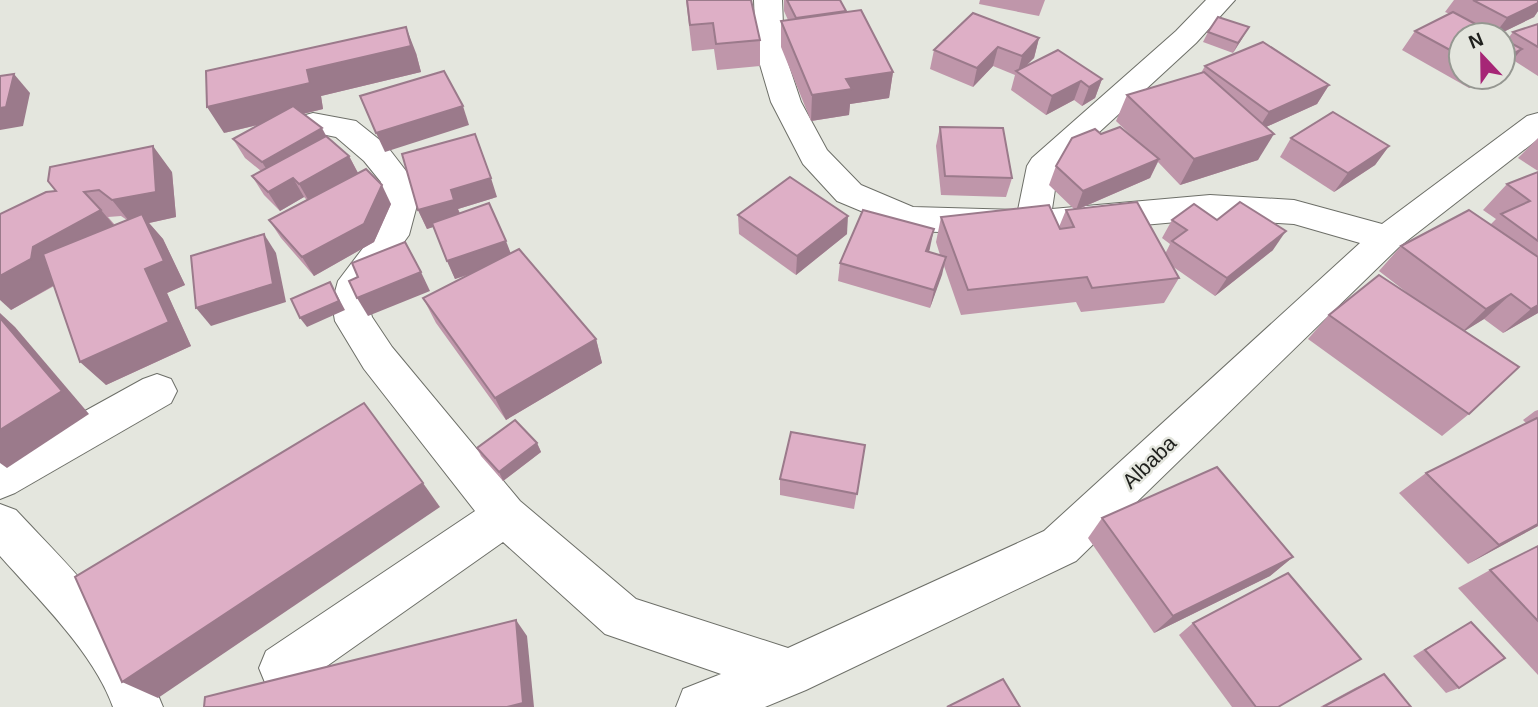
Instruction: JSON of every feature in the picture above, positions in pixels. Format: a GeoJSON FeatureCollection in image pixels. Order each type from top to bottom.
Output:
{"type":"FeatureCollection","features":[{"type":"Feature","properties":{"kind":"street"},"geometry":{"type":"LineString","coordinates":[[768,0],[769,51],[786,102],[814,156],[849,193],[909,219],[1032,223],[1210,207],[1294,212],[1387,238]]}},
{"type":"Feature","properties":{"kind":"street"},"geometry":{"type":"LineString","coordinates":[[1032,223],[1043,166],[1186,37],[1221,0]]}},
{"type":"Feature","properties":{"kind":"street"},"geometry":{"type":"LineString","coordinates":[[313,123],[345,128],[376,153],[397,180],[400,205],[393,235],[356,281],[350,303],[354,321],[378,358],[505,515],[622,618],[789,673]]}},
{"type":"Feature","properties":{"kind":"street","name":"Albaba"},"geometry":{"type":"LineString","coordinates":[[701,707],[789,673],[1060,547],[1387,238],[1538,124]]}},
{"type":"Feature","properties":{"kind":"street"},"geometry":{"type":"LineString","coordinates":[[0,480],[157,391]]}},
{"type":"Feature","properties":{"kind":"street"},"geometry":{"type":"LineString","coordinates":[[283,667],[505,515]]}},
{"type":"Feature","properties":{"kind":"street"},"geometry":{"type":"LineString","coordinates":[[0,524],[101,640],[136,696],[138,707]]}},
{"type":"Feature","properties":{"kind":"building"},"geometry":{"type":"Polygon","coordinates":[[[687,0],[751,0],[760,40],[716,44],[713,23],[690,25],[687,0]]]}},
{"type":"Feature","properties":{"kind":"building"},"geometry":{"type":"Polygon","coordinates":[[[787,0],[840,0],[846,11],[796,18],[787,0]]]}},
{"type":"Feature","properties":{"kind":"building"},"geometry":{"type":"Polygon","coordinates":[[[1473,0],[1538,0],[1538,3],[1507,18],[1473,0]]]}},
{"type":"Feature","properties":{"kind":"building"},"geometry":{"type":"Polygon","coordinates":[[[861,10],[893,72],[846,79],[852,89],[812,95],[781,21],[861,10]]]}},
{"type":"Feature","properties":{"kind":"building"},"geometry":{"type":"Polygon","coordinates":[[[1453,12],[1470,21],[1447,21],[1447,48],[1415,31],[1453,12]]]}},
{"type":"Feature","properties":{"kind":"building"},"geometry":{"type":"Polygon","coordinates":[[[973,13],[1039,38],[1022,56],[998,47],[977,68],[934,50],[973,13]]]}},
{"type":"Feature","properties":{"kind":"building"},"geometry":{"type":"Polygon","coordinates":[[[1218,17],[1249,27],[1238,43],[1208,32],[1218,17]]]}},
{"type":"Feature","properties":{"kind":"building"},"geometry":{"type":"Polygon","coordinates":[[[1538,24],[1538,47],[1517,34],[1517,31],[1538,24]]]}},
{"type":"Feature","properties":{"kind":"building"},"geometry":{"type":"Polygon","coordinates":[[[406,27],[411,46],[307,70],[310,83],[207,107],[206,71],[406,27]]]}},
{"type":"Feature","properties":{"kind":"building"},"geometry":{"type":"Polygon","coordinates":[[[1263,42],[1329,85],[1269,112],[1205,66],[1263,42]]]}},
{"type":"Feature","properties":{"kind":"building"},"geometry":{"type":"Polygon","coordinates":[[[1058,50],[1102,79],[1089,87],[1081,81],[1052,96],[1016,71],[1058,50]]]}},
{"type":"Feature","properties":{"kind":"building"},"geometry":{"type":"Polygon","coordinates":[[[444,71],[463,106],[376,133],[360,96],[444,71]]]}},
{"type":"Feature","properties":{"kind":"building"},"geometry":{"type":"Polygon","coordinates":[[[1204,72],[1274,134],[1194,159],[1127,95],[1204,72]]]}},
{"type":"Feature","properties":{"kind":"building"},"geometry":{"type":"Polygon","coordinates":[[[14,74],[6,107],[0,108],[0,76],[14,74]]]}},
{"type":"Feature","properties":{"kind":"building"},"geometry":{"type":"Polygon","coordinates":[[[293,106],[322,128],[262,162],[233,139],[293,106]]]}},
{"type":"Feature","properties":{"kind":"building"},"geometry":{"type":"Polygon","coordinates":[[[1333,112],[1389,146],[1348,173],[1291,138],[1333,112]]]}},
{"type":"Feature","properties":{"kind":"building"},"geometry":{"type":"Polygon","coordinates":[[[940,127],[1003,128],[1012,178],[945,176],[940,127]]]}},
{"type":"Feature","properties":{"kind":"building"},"geometry":{"type":"Polygon","coordinates":[[[1120,127],[1159,159],[1083,191],[1056,166],[1072,138],[1095,129],[1101,134],[1120,127]]]}},
{"type":"Feature","properties":{"kind":"building"},"geometry":{"type":"Polygon","coordinates":[[[475,134],[491,178],[451,190],[454,200],[418,210],[402,154],[475,134]]]}},
{"type":"Feature","properties":{"kind":"building"},"geometry":{"type":"Polygon","coordinates":[[[326,136],[349,156],[299,184],[293,178],[268,192],[252,176],[326,136]]]}},
{"type":"Feature","properties":{"kind":"building"},"geometry":{"type":"Polygon","coordinates":[[[153,146],[156,192],[112,200],[99,190],[84,192],[101,210],[33,247],[31,259],[0,276],[0,214],[46,192],[56,191],[48,181],[50,167],[153,146]]]}},
{"type":"Feature","properties":{"kind":"building"},"geometry":{"type":"Polygon","coordinates":[[[366,169],[382,185],[364,224],[302,257],[269,220],[366,169]]]}},
{"type":"Feature","properties":{"kind":"building"},"geometry":{"type":"Polygon","coordinates":[[[1538,172],[1538,241],[1501,214],[1530,201],[1507,184],[1538,172]]]}},
{"type":"Feature","properties":{"kind":"building"},"geometry":{"type":"Polygon","coordinates":[[[790,177],[848,216],[797,256],[738,215],[790,177]]]}},
{"type":"Feature","properties":{"kind":"building"},"geometry":{"type":"Polygon","coordinates":[[[1137,202],[1179,278],[1092,288],[1087,277],[968,290],[941,217],[1049,205],[1060,229],[1074,227],[1066,210],[1137,202]]]}},
{"type":"Feature","properties":{"kind":"building"},"geometry":{"type":"Polygon","coordinates":[[[1240,202],[1286,231],[1227,278],[1172,241],[1187,230],[1172,220],[1194,204],[1217,220],[1240,202]]]}},
{"type":"Feature","properties":{"kind":"building"},"geometry":{"type":"Polygon","coordinates":[[[489,203],[506,241],[447,261],[432,223],[489,203]]]}},
{"type":"Feature","properties":{"kind":"building"},"geometry":{"type":"Polygon","coordinates":[[[863,210],[934,229],[926,251],[946,257],[934,290],[840,263],[863,210]]]}},
{"type":"Feature","properties":{"kind":"building"},"geometry":{"type":"Polygon","coordinates":[[[1469,210],[1538,257],[1538,305],[1531,309],[1511,294],[1486,309],[1401,246],[1469,210]]]}},
{"type":"Feature","properties":{"kind":"building"},"geometry":{"type":"Polygon","coordinates":[[[142,214],[164,261],[145,269],[169,322],[80,362],[43,254],[142,214]]]}},
{"type":"Feature","properties":{"kind":"building"},"geometry":{"type":"Polygon","coordinates":[[[264,234],[273,284],[196,308],[191,256],[264,234]]]}},
{"type":"Feature","properties":{"kind":"building"},"geometry":{"type":"Polygon","coordinates":[[[405,242],[421,272],[357,298],[349,281],[358,277],[352,263],[405,242]]]}},
{"type":"Feature","properties":{"kind":"building"},"geometry":{"type":"Polygon","coordinates":[[[519,249],[596,339],[495,398],[423,298],[519,249]]]}},
{"type":"Feature","properties":{"kind":"building"},"geometry":{"type":"Polygon","coordinates":[[[1379,275],[1519,367],[1469,414],[1329,315],[1379,275]]]}},
{"type":"Feature","properties":{"kind":"building"},"geometry":{"type":"Polygon","coordinates":[[[330,282],[339,301],[300,318],[291,299],[330,282]]]}},
{"type":"Feature","properties":{"kind":"building"},"geometry":{"type":"Polygon","coordinates":[[[0,318],[62,391],[0,430],[0,318]]]}},
{"type":"Feature","properties":{"kind":"building"},"geometry":{"type":"Polygon","coordinates":[[[364,403],[423,483],[122,682],[75,577],[364,403]]]}},
{"type":"Feature","properties":{"kind":"building"},"geometry":{"type":"Polygon","coordinates":[[[1537,418],[1538,524],[1499,545],[1426,473],[1537,418]]]}},
{"type":"Feature","properties":{"kind":"building"},"geometry":{"type":"Polygon","coordinates":[[[515,420],[537,443],[499,472],[477,448],[515,420]]]}},
{"type":"Feature","properties":{"kind":"building"},"geometry":{"type":"Polygon","coordinates":[[[791,432],[865,445],[857,494],[780,479],[791,432]]]}},
{"type":"Feature","properties":{"kind":"building"},"geometry":{"type":"Polygon","coordinates":[[[1217,467],[1293,557],[1173,616],[1102,518],[1217,467]]]}},
{"type":"Feature","properties":{"kind":"building"},"geometry":{"type":"Polygon","coordinates":[[[1538,546],[1538,621],[1490,570],[1538,546]]]}},
{"type":"Feature","properties":{"kind":"building"},"geometry":{"type":"Polygon","coordinates":[[[1288,573],[1361,659],[1278,707],[1256,707],[1193,623],[1288,573]]]}},
{"type":"Feature","properties":{"kind":"building"},"geometry":{"type":"Polygon","coordinates":[[[516,620],[523,703],[507,707],[204,707],[205,697],[516,620]]]}},
{"type":"Feature","properties":{"kind":"building"},"geometry":{"type":"Polygon","coordinates":[[[1471,622],[1505,658],[1459,688],[1425,650],[1471,622]]]}},
{"type":"Feature","properties":{"kind":"building"},"geometry":{"type":"Polygon","coordinates":[[[1384,674],[1411,707],[1323,707],[1384,674]]]}},
{"type":"Feature","properties":{"kind":"building"},"geometry":{"type":"Polygon","coordinates":[[[1003,679],[1020,707],[947,707],[1003,679]]]}}]}
